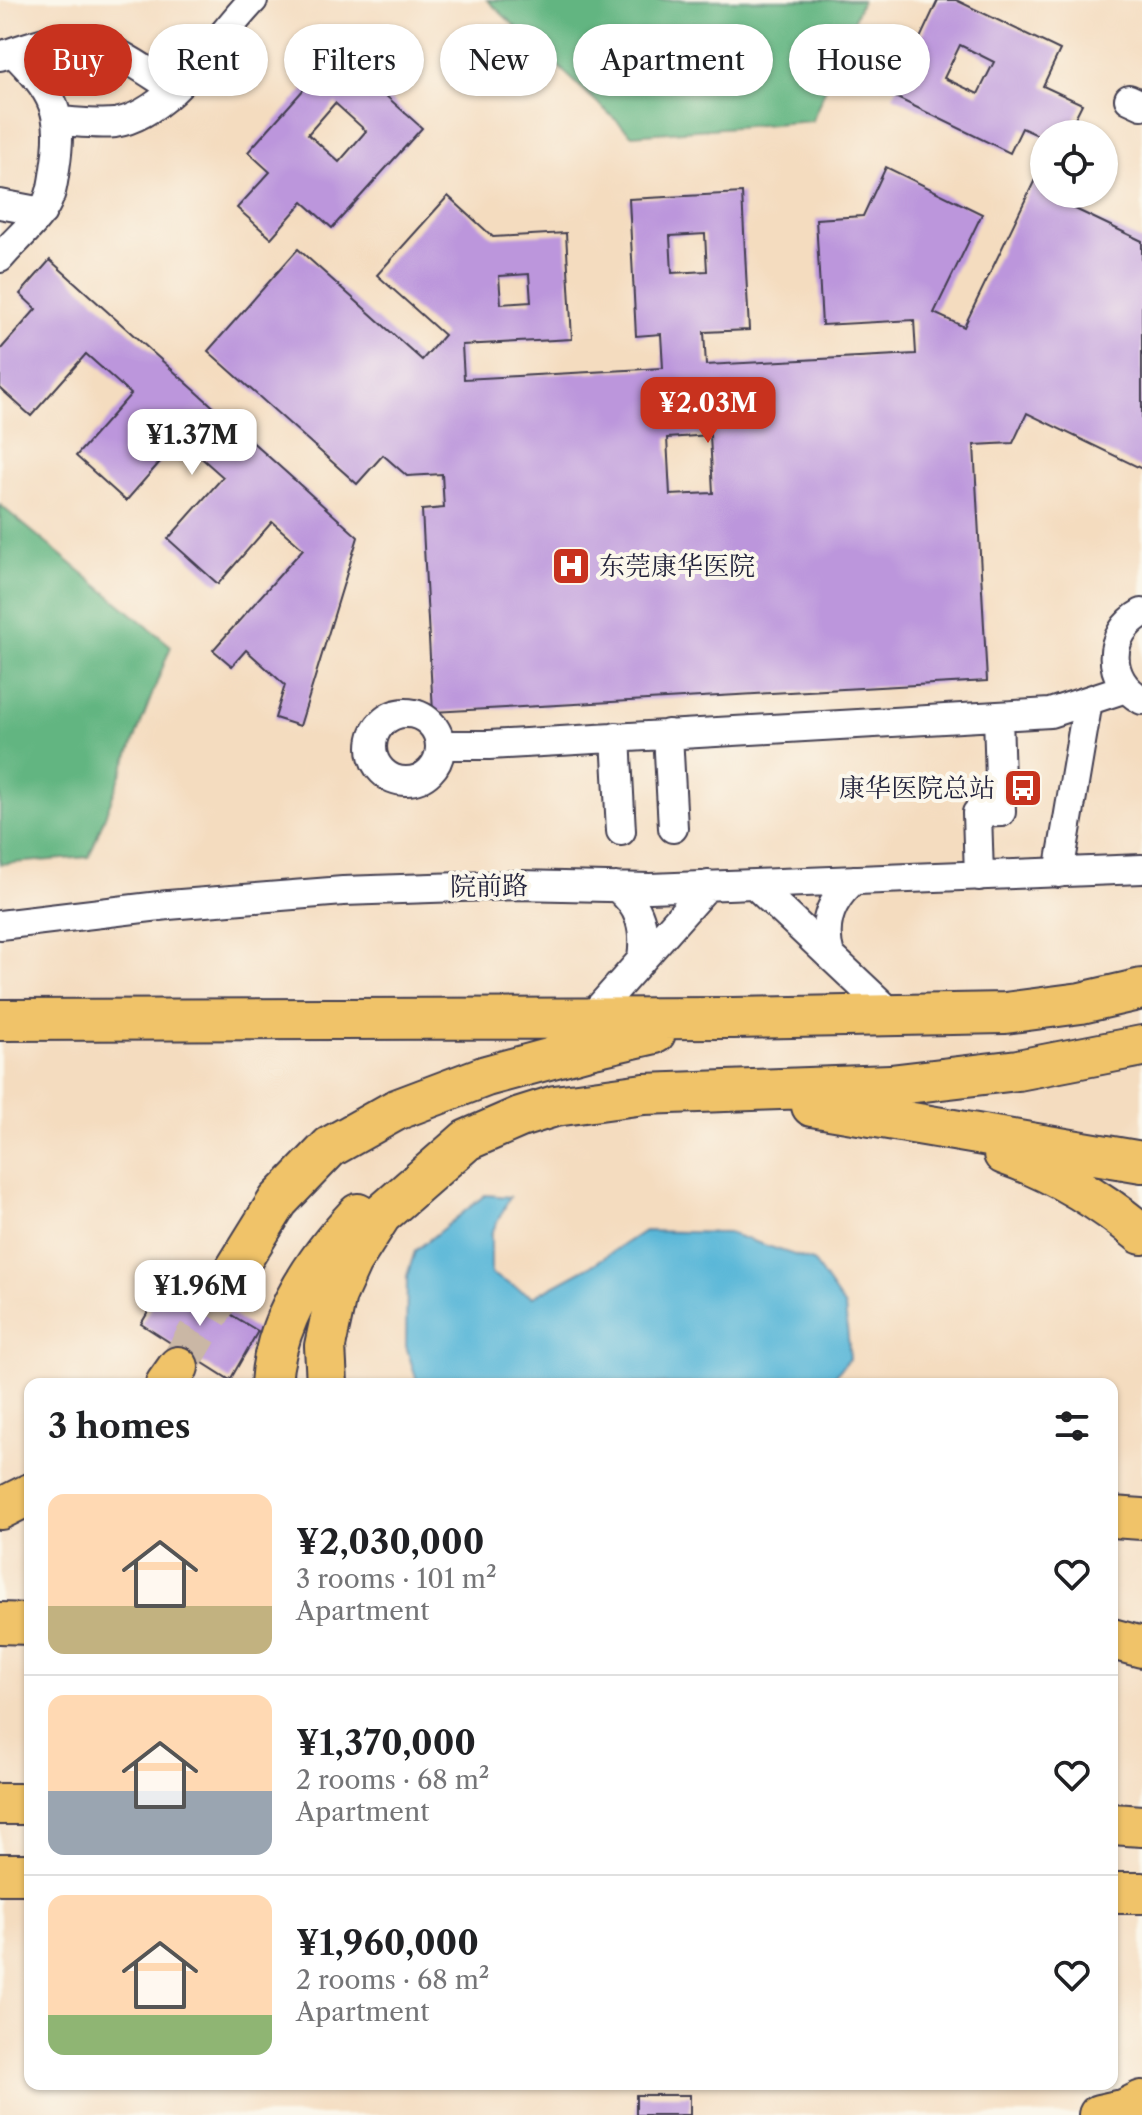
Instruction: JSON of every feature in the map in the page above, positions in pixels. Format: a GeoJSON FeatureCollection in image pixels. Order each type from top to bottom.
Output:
{"type":"FeatureCollection","features":[{"type":"Feature","properties":{"kind":"highway"},"geometry":{"type":"LineString","coordinates":[[0,1020],[733,1018],[1005,1013],[1081,1003],[1142,989]]}},
{"type":"Feature","properties":{"kind":"highway"},"geometry":{"type":"LineString","coordinates":[[229,1280],[278,1201],[330,1147],[396,1110],[486,1076],[589,1048],[733,1018]]}},
{"type":"Feature","properties":{"kind":"highway"},"geometry":{"type":"LineString","coordinates":[[271,1378],[272,1358],[297,1294],[335,1238],[383,1188],[422,1163],[520,1117],[555,1106],[602,1098],[890,1085],[1018,1070],[1142,1046]]}},
{"type":"Feature","properties":{"kind":"highway"},"geometry":{"type":"LineString","coordinates":[[700,1092],[827,1107],[1142,1162]]}},
{"type":"Feature","properties":{"kind":"highway"},"geometry":{"type":"LineString","coordinates":[[921,1124],[1032,1164],[1106,1205],[1142,1234]]}},
{"type":"Feature","properties":{"kind":"highway"},"geometry":{"type":"LineString","coordinates":[[327,1378],[325,1346],[336,1295],[351,1262],[381,1215],[467,1140]]}},
{"type":"Feature","properties":{"kind":"highway"},"geometry":{"type":"LineString","coordinates":[[0,1509],[24,1497]]}},
{"type":"Feature","properties":{"kind":"highway"},"geometry":{"type":"LineString","coordinates":[[1118,1517],[1142,1519]]}},
{"type":"Feature","properties":{"kind":"highway"},"geometry":{"type":"LineString","coordinates":[[0,1623],[24,1624]]}},
{"type":"Feature","properties":{"kind":"highway"},"geometry":{"type":"LineString","coordinates":[[1118,1641],[1142,1647]]}},
{"type":"Feature","properties":{"kind":"highway"},"geometry":{"type":"LineString","coordinates":[[0,1804],[24,1804]]}},
{"type":"Feature","properties":{"kind":"highway"},"geometry":{"type":"LineString","coordinates":[[1118,1824],[1142,1826]]}},
{"type":"Feature","properties":{"kind":"highway"},"geometry":{"type":"LineString","coordinates":[[0,1874],[24,1874]]}},
{"type":"Feature","properties":{"kind":"highway"},"geometry":{"type":"LineString","coordinates":[[1118,1893],[1142,1893]]}},
{"type":"Feature","properties":{"kind":"highway"},"geometry":{"type":"LineString","coordinates":[[1099,2115],[1126,2109],[1142,2101]]}},
{"type":"Feature","properties":{"kind":"lane"},"geometry":{"type":"LineString","coordinates":[[232,24],[253,0]]}},
{"type":"Feature","properties":{"kind":"lane"},"geometry":{"type":"LineString","coordinates":[[7,54],[50,40],[72,39],[91,42],[116,52],[148,72]]}},
{"type":"Feature","properties":{"kind":"lane"},"geometry":{"type":"LineString","coordinates":[[0,258],[42,212],[52,189],[59,121],[55,104],[44,87],[7,54]]}},
{"type":"Feature","properties":{"kind":"lane"},"geometry":{"type":"LineString","coordinates":[[59,121],[115,123],[143,114],[168,96]]}},
{"type":"Feature","properties":{"kind":"lane"},"geometry":{"type":"LineString","coordinates":[[0,204],[42,212]]}},
{"type":"Feature","properties":{"kind":"lane"},"geometry":{"type":"LineString","coordinates":[[440,745],[489,745],[1050,713],[1088,701],[1134,694],[1115,668],[1115,645],[1125,625],[1142,613]]}},
{"type":"Feature","properties":{"kind":"lane"},"geometry":{"type":"LineString","coordinates":[[1059,873],[1088,701]]}},
{"type":"Feature","properties":{"kind":"lane"},"geometry":{"type":"LineString","coordinates":[[979,876],[977,813],[1001,812],[998,716]]}},
{"type":"Feature","properties":{"kind":"lane"},"geometry":{"type":"LineString","coordinates":[[668,734],[673,828]]}},
{"type":"Feature","properties":{"kind":"lane"},"geometry":{"type":"LineString","coordinates":[[616,737],[621,831]]}},
{"type":"Feature","properties":{"kind":"lane","name":"院前路"},"geometry":{"type":"LineString","coordinates":[[0,925],[168,905],[329,892],[519,885],[616,887],[754,884],[1142,869]]}},
{"type":"Feature","properties":{"kind":"lane"},"geometry":{"type":"LineString","coordinates":[[830,955],[826,935],[829,913],[838,895],[854,880]]}},
{"type":"Feature","properties":{"kind":"lane"},"geometry":{"type":"LineString","coordinates":[[754,884],[893,1015]]}},
{"type":"Feature","properties":{"kind":"lane"},"geometry":{"type":"LineString","coordinates":[[591,1017],[708,885]]}},
{"type":"Feature","properties":{"kind":"lane"},"geometry":{"type":"LineString","coordinates":[[616,887],[639,913],[644,936],[642,959]]}},
{"type":"Feature","properties":{"kind":"green space"},"geometry":{"type":"Polygon","coordinates":[[[487,0],[862,0],[852,24],[789,24],[789,96],[822,96],[812,121],[632,135],[590,96],[773,96],[773,24],[573,24],[573,80],[557,65],[557,24],[513,24],[487,0]]]}},
{"type":"Feature","properties":{"kind":"green space"},"geometry":{"type":"Polygon","coordinates":[[[0,505],[171,646],[89,857],[0,864],[0,505]]]}},
{"type":"Feature","properties":{"kind":"water"},"geometry":{"type":"Polygon","coordinates":[[[485,1195],[510,1197],[491,1234],[491,1274],[533,1297],[594,1264],[644,1231],[728,1233],[813,1261],[845,1307],[850,1358],[833,1378],[416,1378],[406,1346],[407,1276],[415,1251],[485,1195]]]}},
{"type":"Feature","properties":{"kind":"building"},"geometry":{"type":"Polygon","coordinates":[[[938,0],[956,0],[1060,50],[1043,86],[1082,104],[1074,120],[1030,120],[1030,132],[1022,128],[1010,153],[893,96],[930,96],[930,24],[927,24],[938,0]],[[960,45],[944,78],[978,94],[994,62],[960,45]]]}},
{"type":"Feature","properties":{"kind":"building"},"geometry":{"type":"Polygon","coordinates":[[[298,96],[386,96],[422,128],[332,228],[303,202],[271,238],[237,208],[270,172],[248,152],[298,96]],[[335,103],[308,134],[339,162],[366,131],[335,103]]]}},
{"type":"Feature","properties":{"kind":"building"},"geometry":{"type":"Polygon","coordinates":[[[886,167],[982,214],[934,313],[964,327],[1030,190],[1030,208],[1073,208],[1142,241],[1142,469],[1027,413],[1013,443],[974,445],[987,681],[433,712],[422,510],[444,508],[442,474],[407,476],[383,455],[357,484],[208,351],[298,249],[422,360],[444,335],[377,275],[448,196],[493,237],[566,233],[572,339],[462,345],[464,379],[663,368],[661,334],[636,336],[629,199],[742,193],[749,330],[704,332],[706,365],[916,354],[914,320],[822,325],[816,219],[863,216],[886,167]],[[705,234],[670,236],[672,273],[707,271],[705,234]],[[529,274],[499,276],[501,304],[531,302],[529,274]],[[710,435],[667,438],[670,495],[713,493],[710,435]]]}},
{"type":"Feature","properties":{"kind":"building"},"geometry":{"type":"Polygon","coordinates":[[[50,260],[358,537],[300,726],[275,718],[285,685],[246,650],[232,666],[213,650],[303,549],[272,522],[218,584],[168,539],[223,477],[180,439],[126,501],[76,456],[131,394],[86,354],[31,416],[0,388],[0,350],[36,309],[20,294],[50,260]]]}},
{"type":"Feature","properties":{"kind":"building"},"geometry":{"type":"Polygon","coordinates":[[[169,1277],[258,1331],[231,1378],[227,1378],[200,1361],[191,1348],[174,1345],[141,1324],[169,1277]]]}},
{"type":"Feature","properties":{"kind":"building"},"geometry":{"type":"Polygon","coordinates":[[[636,2095],[690,2095],[690,2115],[636,2115],[636,2095]]]}},
{"type":"Feature","properties":{"kind":"tunnel"},"geometry":{"type":"LineString","coordinates":[[178,1367],[229,1280]]}},
{"type":"Feature","properties":{"kind":"place","name":"东莞康华医院"},"geometry":{"type":"Point","coordinates":[571,566]}},
{"type":"Feature","properties":{"kind":"place","name":"康华医院总站"},"geometry":{"type":"Point","coordinates":[1023,788]}}]}
